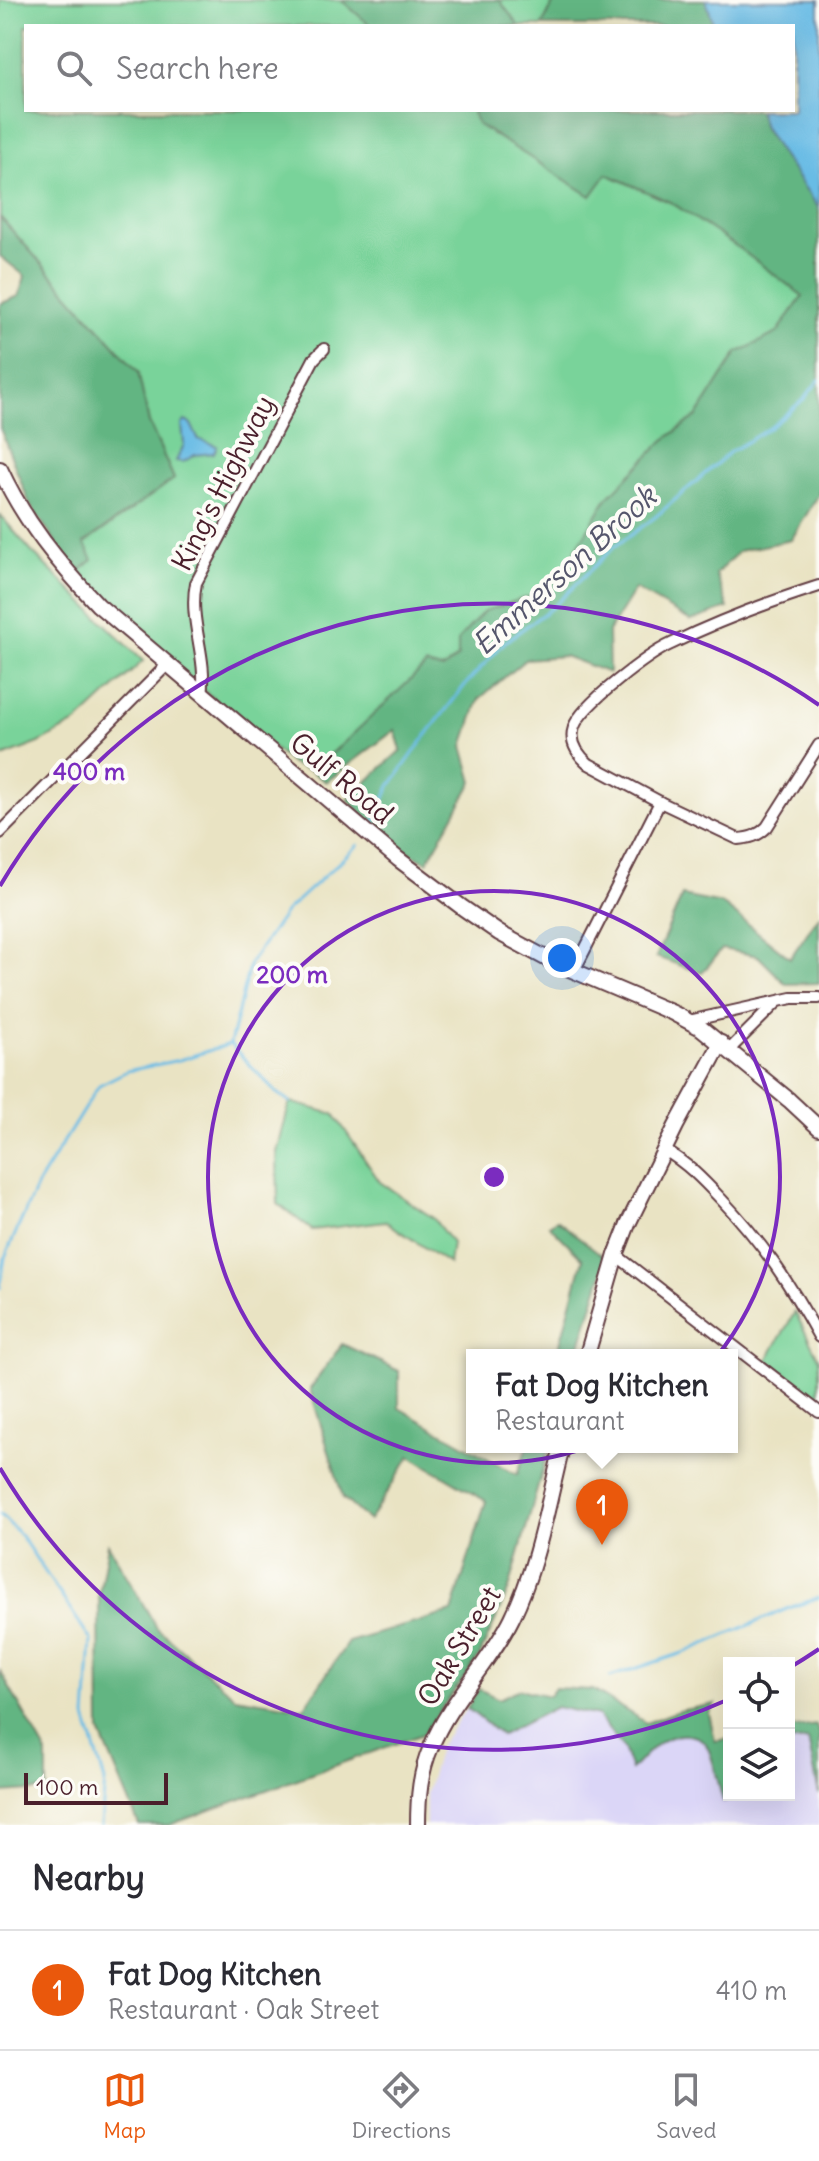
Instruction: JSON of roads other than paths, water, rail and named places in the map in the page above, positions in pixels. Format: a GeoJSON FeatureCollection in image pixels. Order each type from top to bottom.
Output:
{"type":"FeatureCollection","features":[{"type":"Feature","properties":{"kind":"street","name":"King's Highway"},"geometry":{"type":"LineString","coordinates":[[202,694],[205,673],[193,605],[196,583],[314,359],[324,349]]}},
{"type":"Feature","properties":{"kind":"street","name":"Gulf Road"},"geometry":{"type":"LineString","coordinates":[[0,469],[21,510],[63,567],[110,617],[398,859],[499,933],[574,971],[689,1021],[723,1045],[819,1128]]}},
{"type":"Feature","properties":{"kind":"street"},"geometry":{"type":"LineString","coordinates":[[819,586],[669,644],[632,669],[579,716],[572,738],[580,757],[727,835],[749,838],[767,827],[819,745]]}},
{"type":"Feature","properties":{"kind":"street"},"geometry":{"type":"LineString","coordinates":[[0,833],[167,665]]}},
{"type":"Feature","properties":{"kind":"street"},"geometry":{"type":"LineString","coordinates":[[574,971],[660,802]]}},
{"type":"Feature","properties":{"kind":"street"},"geometry":{"type":"LineString","coordinates":[[689,1021],[792,998],[819,998]]}},
{"type":"Feature","properties":{"kind":"street"},"geometry":{"type":"LineString","coordinates":[[589,1349],[616,1255],[664,1150],[723,1045],[776,1003]]}},
{"type":"Feature","properties":{"kind":"street"},"geometry":{"type":"LineString","coordinates":[[664,1150],[680,1159],[711,1189],[766,1249],[789,1282],[819,1337]]}},
{"type":"Feature","properties":{"kind":"street"},"geometry":{"type":"LineString","coordinates":[[616,1255],[738,1349]]}},
{"type":"Feature","properties":{"kind":"street"},"geometry":{"type":"LineString","coordinates":[[738,1349],[819,1412]]}},
{"type":"Feature","properties":{"kind":"street","name":"Oak Street"},"geometry":{"type":"LineString","coordinates":[[418,1825],[419,1792],[431,1747],[516,1610],[535,1553],[560,1453]]}},
{"type":"Feature","properties":{"kind":"water"},"geometry":{"type":"Polygon","coordinates":[[[706,0],[819,0],[819,208],[778,150],[759,112],[795,112],[795,24],[713,24],[706,0]]]}},
{"type":"Feature","properties":{"kind":"water"},"geometry":{"type":"Polygon","coordinates":[[[185,421],[191,424],[198,439],[217,446],[214,453],[195,455],[183,462],[176,461],[184,445],[182,425],[185,421]]]}},
{"type":"Feature","properties":{"kind":"waterway","name":"Emmerson Brook"},"geometry":{"type":"LineString","coordinates":[[374,823],[390,786],[425,737],[465,685],[505,642],[554,606],[613,548],[654,518],[730,452],[771,427],[804,399],[819,380]]}},
{"type":"Feature","properties":{"kind":"waterway","name":"Emmerson Brook"},"geometry":{"type":"LineString","coordinates":[[230,1044],[250,963],[286,911],[358,845]]}},
{"type":"Feature","properties":{"kind":"waterway"},"geometry":{"type":"LineString","coordinates":[[230,1044],[277,1093],[290,1102]]}},
{"type":"Feature","properties":{"kind":"waterway","name":"Emmerson Brook"},"geometry":{"type":"LineString","coordinates":[[0,1288],[5,1257],[38,1183],[99,1085],[127,1071],[179,1060],[230,1044]]}},
{"type":"Feature","properties":{"kind":"waterway","name":"Emmerson Brook"},"geometry":{"type":"LineString","coordinates":[[0,1514],[21,1536],[91,1640],[86,1718],[105,1781],[101,1825]]}},
{"type":"Feature","properties":{"kind":"waterway"},"geometry":{"type":"LineString","coordinates":[[610,1677],[686,1652],[819,1598]]}},
{"type":"Feature","properties":{"kind":"place","name":"Fat Dog Kitchen"},"geometry":{"type":"Point","coordinates":[602,1545]}}]}
